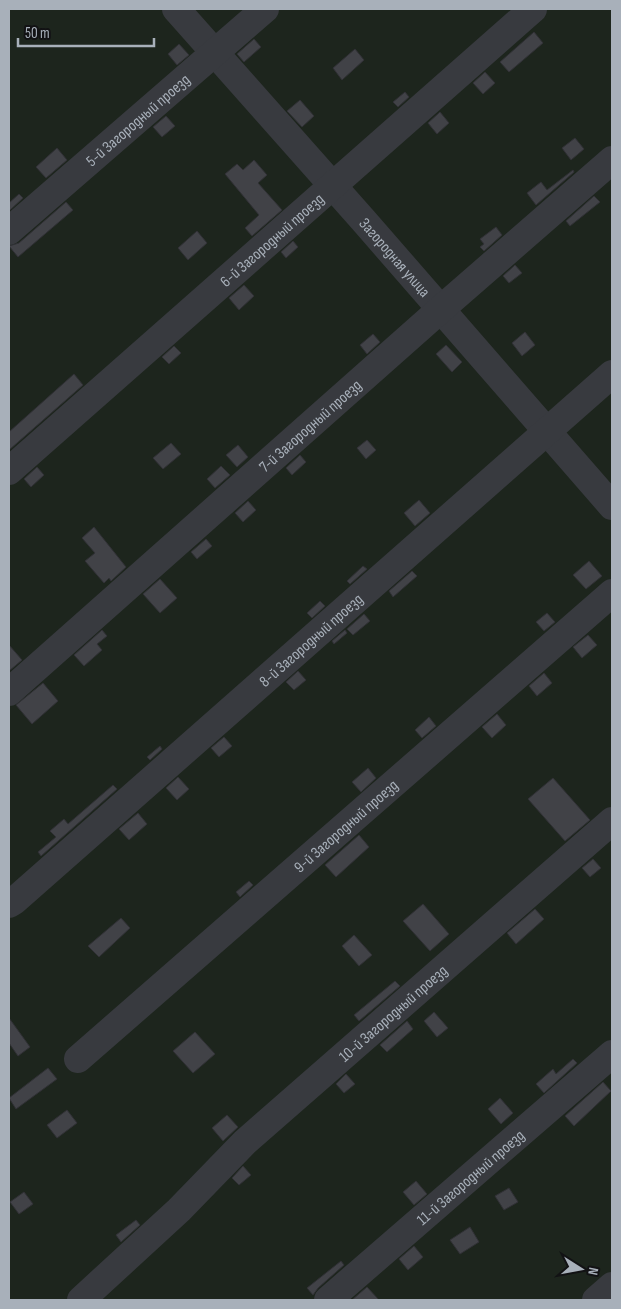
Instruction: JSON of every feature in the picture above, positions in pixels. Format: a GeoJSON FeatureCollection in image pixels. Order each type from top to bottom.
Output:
{"type":"FeatureCollection","features":[{"type":"Feature","properties":{"kind":"street","name":"Загородная улица"},"geometry":{"type":"LineString","coordinates":[[176,9],[332,184],[612,506]]}},
{"type":"Feature","properties":{"kind":"street","name":"5-й Загородный проезд"},"geometry":{"type":"LineString","coordinates":[[9,231],[265,9]]}},
{"type":"Feature","properties":{"kind":"street","name":"6-й Загородный проезд"},"geometry":{"type":"LineString","coordinates":[[9,470],[533,9]]}},
{"type":"Feature","properties":{"kind":"street","name":"7-й Загородный проезд"},"geometry":{"type":"LineString","coordinates":[[9,692],[612,160]]}},
{"type":"Feature","properties":{"kind":"street","name":"8-й Загородный проезд"},"geometry":{"type":"LineString","coordinates":[[9,904],[612,374]]}},
{"type":"Feature","properties":{"kind":"street","name":"9-й Загородный проезд"},"geometry":{"type":"LineString","coordinates":[[78,1059],[612,593]]}},
{"type":"Feature","properties":{"kind":"street","name":"10-й Загородный проезд"},"geometry":{"type":"LineString","coordinates":[[82,1300],[179,1210],[245,1142],[612,821]]}},
{"type":"Feature","properties":{"kind":"street","name":"11-й Загородный проезд"},"geometry":{"type":"LineString","coordinates":[[328,1300],[612,1054]]}},
{"type":"Feature","properties":{"kind":"street"},"geometry":{"type":"LineString","coordinates":[[596,1300],[612,1286]]}},
{"type":"Feature","properties":{"kind":"shaded area"},"geometry":{"type":"Polygon","coordinates":[[[9,9],[612,9],[612,1300],[9,1300],[9,9]]]}},
{"type":"Feature","properties":{"kind":"building"},"geometry":{"type":"Polygon","coordinates":[[[534,32],[543,43],[509,72],[500,62],[534,32]]]}},
{"type":"Feature","properties":{"kind":"building"},"geometry":{"type":"Polygon","coordinates":[[[254,39],[261,47],[244,62],[237,54],[254,39]]]}},
{"type":"Feature","properties":{"kind":"building"},"geometry":{"type":"Polygon","coordinates":[[[179,44],[189,55],[177,65],[168,54],[179,44]]]}},
{"type":"Feature","properties":{"kind":"building"},"geometry":{"type":"Polygon","coordinates":[[[355,49],[364,60],[342,80],[333,68],[355,49]]]}},
{"type":"Feature","properties":{"kind":"building"},"geometry":{"type":"Polygon","coordinates":[[[485,72],[495,83],[483,94],[473,83],[485,72]]]}},
{"type":"Feature","properties":{"kind":"building"},"geometry":{"type":"Polygon","coordinates":[[[405,92],[409,97],[398,107],[393,102],[405,92]]]}},
{"type":"Feature","properties":{"kind":"building"},"geometry":{"type":"Polygon","coordinates":[[[300,100],[314,116],[302,127],[287,111],[300,100]]]}},
{"type":"Feature","properties":{"kind":"building"},"geometry":{"type":"Polygon","coordinates":[[[440,112],[449,123],[437,134],[428,123],[440,112]]]}},
{"type":"Feature","properties":{"kind":"building"},"geometry":{"type":"Polygon","coordinates":[[[166,116],[175,126],[162,137],[153,127],[166,116]]]}},
{"type":"Feature","properties":{"kind":"building"},"geometry":{"type":"Polygon","coordinates":[[[575,138],[584,149],[571,160],[562,148],[575,138]]]}},
{"type":"Feature","properties":{"kind":"building"},"geometry":{"type":"Polygon","coordinates":[[[57,148],[67,160],[46,178],[36,167],[57,148]]]}},
{"type":"Feature","properties":{"kind":"building"},"geometry":{"type":"Polygon","coordinates":[[[254,160],[267,175],[258,183],[282,210],[252,236],[245,228],[259,215],[225,174],[237,164],[243,170],[254,160]]]}},
{"type":"Feature","properties":{"kind":"building"},"geometry":{"type":"Polygon","coordinates":[[[573,170],[574,172],[536,205],[527,193],[541,182],[547,190],[573,170]]]}},
{"type":"Feature","properties":{"kind":"building"},"geometry":{"type":"Polygon","coordinates":[[[19,194],[23,198],[9,211],[9,203],[19,194]]]}},
{"type":"Feature","properties":{"kind":"building"},"geometry":{"type":"Polygon","coordinates":[[[594,196],[600,202],[570,226],[566,221],[594,196]]]}},
{"type":"Feature","properties":{"kind":"building"},"geometry":{"type":"Polygon","coordinates":[[[66,202],[73,210],[18,257],[9,246],[19,243],[66,202]]]}},
{"type":"Feature","properties":{"kind":"building"},"geometry":{"type":"Polygon","coordinates":[[[496,227],[502,235],[484,251],[480,247],[484,244],[480,239],[496,227]]]}},
{"type":"Feature","properties":{"kind":"building"},"geometry":{"type":"Polygon","coordinates":[[[197,231],[207,243],[188,260],[178,248],[197,231]]]}},
{"type":"Feature","properties":{"kind":"building"},"geometry":{"type":"Polygon","coordinates":[[[293,241],[298,247],[286,258],[281,252],[293,241]]]}},
{"type":"Feature","properties":{"kind":"building"},"geometry":{"type":"Polygon","coordinates":[[[515,265],[522,273],[509,283],[503,276],[515,265]]]}},
{"type":"Feature","properties":{"kind":"building"},"geometry":{"type":"Polygon","coordinates":[[[244,285],[254,296],[239,310],[229,298],[244,285]]]}},
{"type":"Feature","properties":{"kind":"building"},"geometry":{"type":"Polygon","coordinates":[[[525,332],[535,345],[522,356],[512,343],[525,332]]]}},
{"type":"Feature","properties":{"kind":"building"},"geometry":{"type":"Polygon","coordinates":[[[373,334],[380,342],[367,354],[360,345],[373,334]]]}},
{"type":"Feature","properties":{"kind":"building"},"geometry":{"type":"Polygon","coordinates":[[[446,345],[462,362],[452,372],[436,354],[446,345]]]}},
{"type":"Feature","properties":{"kind":"building"},"geometry":{"type":"Polygon","coordinates":[[[174,346],[181,353],[169,364],[162,357],[174,346]]]}},
{"type":"Feature","properties":{"kind":"building"},"geometry":{"type":"Polygon","coordinates":[[[74,374],[83,385],[9,450],[9,432],[74,374]]]}},
{"type":"Feature","properties":{"kind":"building"},"geometry":{"type":"Polygon","coordinates":[[[367,440],[376,450],[366,459],[357,448],[367,440]]]}},
{"type":"Feature","properties":{"kind":"building"},"geometry":{"type":"Polygon","coordinates":[[[171,443],[181,454],[163,469],[153,458],[171,443]]]}},
{"type":"Feature","properties":{"kind":"building"},"geometry":{"type":"Polygon","coordinates":[[[238,445],[248,457],[237,467],[226,455],[238,445]]]}},
{"type":"Feature","properties":{"kind":"building"},"geometry":{"type":"Polygon","coordinates":[[[300,455],[306,462],[292,475],[286,468],[300,455]]]}},
{"type":"Feature","properties":{"kind":"building"},"geometry":{"type":"Polygon","coordinates":[[[221,466],[230,475],[215,488],[207,479],[221,466]]]}},
{"type":"Feature","properties":{"kind":"building"},"geometry":{"type":"Polygon","coordinates":[[[37,467],[44,475],[31,487],[24,479],[37,467]]]}},
{"type":"Feature","properties":{"kind":"building"},"geometry":{"type":"Polygon","coordinates":[[[419,500],[430,513],[415,526],[404,513],[419,500]]]}},
{"type":"Feature","properties":{"kind":"building"},"geometry":{"type":"Polygon","coordinates":[[[248,501],[256,510],[243,522],[235,513],[248,501]]]}},
{"type":"Feature","properties":{"kind":"building"},"geometry":{"type":"Polygon","coordinates":[[[94,527],[126,567],[111,581],[109,578],[104,583],[85,561],[95,553],[82,538],[94,527]]]}},
{"type":"Feature","properties":{"kind":"building"},"geometry":{"type":"Polygon","coordinates":[[[206,539],[212,546],[197,559],[191,552],[206,539]]]}},
{"type":"Feature","properties":{"kind":"building"},"geometry":{"type":"Polygon","coordinates":[[[589,561],[602,576],[586,589],[573,575],[589,561]]]}},
{"type":"Feature","properties":{"kind":"building"},"geometry":{"type":"Polygon","coordinates":[[[363,566],[367,569],[350,584],[347,581],[363,566]]]}},
{"type":"Feature","properties":{"kind":"building"},"geometry":{"type":"Polygon","coordinates":[[[412,571],[417,576],[393,597],[389,591],[412,571]]]}},
{"type":"Feature","properties":{"kind":"building"},"geometry":{"type":"Polygon","coordinates":[[[160,579],[177,598],[160,613],[143,594],[160,579]]]}},
{"type":"Feature","properties":{"kind":"building"},"geometry":{"type":"Polygon","coordinates":[[[320,601],[325,606],[312,618],[307,613],[320,601]]]}},
{"type":"Feature","properties":{"kind":"building"},"geometry":{"type":"Polygon","coordinates":[[[547,613],[555,622],[544,631],[536,622],[547,613]]]}},
{"type":"Feature","properties":{"kind":"building"},"geometry":{"type":"Polygon","coordinates":[[[364,614],[370,621],[353,635],[347,629],[364,614]]]}},
{"type":"Feature","properties":{"kind":"building"},"geometry":{"type":"Polygon","coordinates":[[[102,630],[107,636],[97,644],[102,650],[84,666],[74,655],[102,630]]]}},
{"type":"Feature","properties":{"kind":"building"},"geometry":{"type":"Polygon","coordinates":[[[345,630],[347,633],[334,644],[332,641],[345,630]]]}},
{"type":"Feature","properties":{"kind":"building"},"geometry":{"type":"Polygon","coordinates":[[[588,635],[597,645],[582,658],[573,647],[588,635]]]}},
{"type":"Feature","properties":{"kind":"building"},"geometry":{"type":"Polygon","coordinates":[[[9,645],[22,660],[9,671],[9,645]]]}},
{"type":"Feature","properties":{"kind":"building"},"geometry":{"type":"Polygon","coordinates":[[[298,671],[306,680],[294,690],[286,682],[298,671]]]}},
{"type":"Feature","properties":{"kind":"building"},"geometry":{"type":"Polygon","coordinates":[[[544,673],[552,683],[537,696],[529,686],[544,673]]]}},
{"type":"Feature","properties":{"kind":"building"},"geometry":{"type":"Polygon","coordinates":[[[43,683],[58,701],[32,724],[16,705],[43,683]]]}},
{"type":"Feature","properties":{"kind":"building"},"geometry":{"type":"Polygon","coordinates":[[[497,714],[506,725],[492,738],[482,727],[497,714]]]}},
{"type":"Feature","properties":{"kind":"building"},"geometry":{"type":"Polygon","coordinates":[[[429,717],[436,726],[422,738],[415,730],[429,717]]]}},
{"type":"Feature","properties":{"kind":"building"},"geometry":{"type":"Polygon","coordinates":[[[224,737],[232,746],[219,757],[211,748],[224,737]]]}},
{"type":"Feature","properties":{"kind":"building"},"geometry":{"type":"Polygon","coordinates":[[[160,746],[162,749],[150,760],[147,757],[160,746]]]}},
{"type":"Feature","properties":{"kind":"building"},"geometry":{"type":"Polygon","coordinates":[[[368,768],[376,778],[361,792],[352,782],[368,768]]]}},
{"type":"Feature","properties":{"kind":"building"},"geometry":{"type":"Polygon","coordinates":[[[178,777],[189,789],[177,800],[166,788],[178,777]]]}},
{"type":"Feature","properties":{"kind":"building"},"geometry":{"type":"Polygon","coordinates":[[[553,778],[590,820],[565,841],[528,799],[553,778]]]}},
{"type":"Feature","properties":{"kind":"building"},"geometry":{"type":"Polygon","coordinates":[[[113,785],[117,789],[41,856],[38,852],[56,837],[50,831],[64,819],[68,824],[113,785]]]}},
{"type":"Feature","properties":{"kind":"building"},"geometry":{"type":"Polygon","coordinates":[[[138,813],[147,824],[129,840],[119,829],[138,813]]]}},
{"type":"Feature","properties":{"kind":"building"},"geometry":{"type":"Polygon","coordinates":[[[359,835],[369,847],[336,877],[325,865],[359,835]]]}},
{"type":"Feature","properties":{"kind":"building"},"geometry":{"type":"Polygon","coordinates":[[[593,859],[601,868],[590,877],[582,868],[593,859]]]}},
{"type":"Feature","properties":{"kind":"building"},"geometry":{"type":"Polygon","coordinates":[[[249,881],[253,885],[240,897],[236,892],[249,881]]]}},
{"type":"Feature","properties":{"kind":"building"},"geometry":{"type":"Polygon","coordinates":[[[423,904],[449,934],[430,951],[403,921],[423,904]]]}},
{"type":"Feature","properties":{"kind":"building"},"geometry":{"type":"Polygon","coordinates":[[[535,909],[544,919],[516,944],[507,933],[535,909]]]}},
{"type":"Feature","properties":{"kind":"building"},"geometry":{"type":"Polygon","coordinates":[[[121,918],[130,928],[99,957],[88,946],[121,918]]]}},
{"type":"Feature","properties":{"kind":"building"},"geometry":{"type":"Polygon","coordinates":[[[354,935],[372,955],[359,966],[342,946],[354,935]]]}},
{"type":"Feature","properties":{"kind":"building"},"geometry":{"type":"Polygon","coordinates":[[[395,981],[400,986],[359,1021],[354,1015],[395,981]]]}},
{"type":"Feature","properties":{"kind":"building"},"geometry":{"type":"Polygon","coordinates":[[[434,1012],[448,1028],[437,1037],[424,1021],[434,1012]]]}},
{"type":"Feature","properties":{"kind":"building"},"geometry":{"type":"Polygon","coordinates":[[[9,1018],[30,1047],[18,1056],[9,1043],[9,1018]]]}},
{"type":"Feature","properties":{"kind":"building"},"geometry":{"type":"Polygon","coordinates":[[[407,1021],[413,1029],[387,1052],[380,1045],[407,1021]]]}},
{"type":"Feature","properties":{"kind":"building"},"geometry":{"type":"Polygon","coordinates":[[[195,1032],[215,1054],[193,1073],[173,1051],[195,1032]]]}},
{"type":"Feature","properties":{"kind":"building"},"geometry":{"type":"Polygon","coordinates":[[[573,1059],[577,1063],[544,1093],[536,1084],[553,1069],[556,1074],[573,1059]]]}},
{"type":"Feature","properties":{"kind":"building"},"geometry":{"type":"Polygon","coordinates":[[[48,1068],[57,1079],[16,1109],[9,1098],[48,1068]]]}},
{"type":"Feature","properties":{"kind":"building"},"geometry":{"type":"Polygon","coordinates":[[[346,1074],[355,1084],[344,1093],[336,1084],[346,1074]]]}},
{"type":"Feature","properties":{"kind":"building"},"geometry":{"type":"Polygon","coordinates":[[[603,1082],[611,1091],[574,1126],[565,1116],[603,1082]]]}},
{"type":"Feature","properties":{"kind":"building"},"geometry":{"type":"Polygon","coordinates":[[[500,1098],[513,1113],[501,1124],[488,1109],[500,1098]]]}},
{"type":"Feature","properties":{"kind":"building"},"geometry":{"type":"Polygon","coordinates":[[[67,1110],[77,1123],[57,1138],[47,1125],[67,1110]]]}},
{"type":"Feature","properties":{"kind":"building"},"geometry":{"type":"Polygon","coordinates":[[[227,1115],[238,1127],[223,1141],[212,1128],[227,1115]]]}},
{"type":"Feature","properties":{"kind":"building"},"geometry":{"type":"Polygon","coordinates":[[[243,1166],[251,1175],[239,1185],[232,1178],[243,1166]]]}},
{"type":"Feature","properties":{"kind":"building"},"geometry":{"type":"Polygon","coordinates":[[[416,1181],[427,1194],[414,1205],[403,1192],[416,1181]]]}},
{"type":"Feature","properties":{"kind":"building"},"geometry":{"type":"Polygon","coordinates":[[[509,1188],[518,1202],[504,1210],[495,1196],[509,1188]]]}},
{"type":"Feature","properties":{"kind":"building"},"geometry":{"type":"Polygon","coordinates":[[[24,1192],[33,1204],[19,1214],[10,1202],[24,1192]]]}},
{"type":"Feature","properties":{"kind":"building"},"geometry":{"type":"Polygon","coordinates":[[[136,1220],[140,1225],[121,1242],[116,1235],[136,1220]]]}},
{"type":"Feature","properties":{"kind":"building"},"geometry":{"type":"Polygon","coordinates":[[[470,1227],[479,1242],[460,1254],[450,1240],[470,1227]]]}},
{"type":"Feature","properties":{"kind":"building"},"geometry":{"type":"Polygon","coordinates":[[[414,1246],[423,1257],[408,1270],[399,1259],[414,1246]]]}},
{"type":"Feature","properties":{"kind":"building"},"geometry":{"type":"Polygon","coordinates":[[[341,1261],[344,1265],[318,1288],[313,1295],[307,1288],[341,1261]]]}},
{"type":"Feature","properties":{"kind":"building"},"geometry":{"type":"Polygon","coordinates":[[[367,1287],[379,1300],[352,1300],[367,1287]]]}}]}
